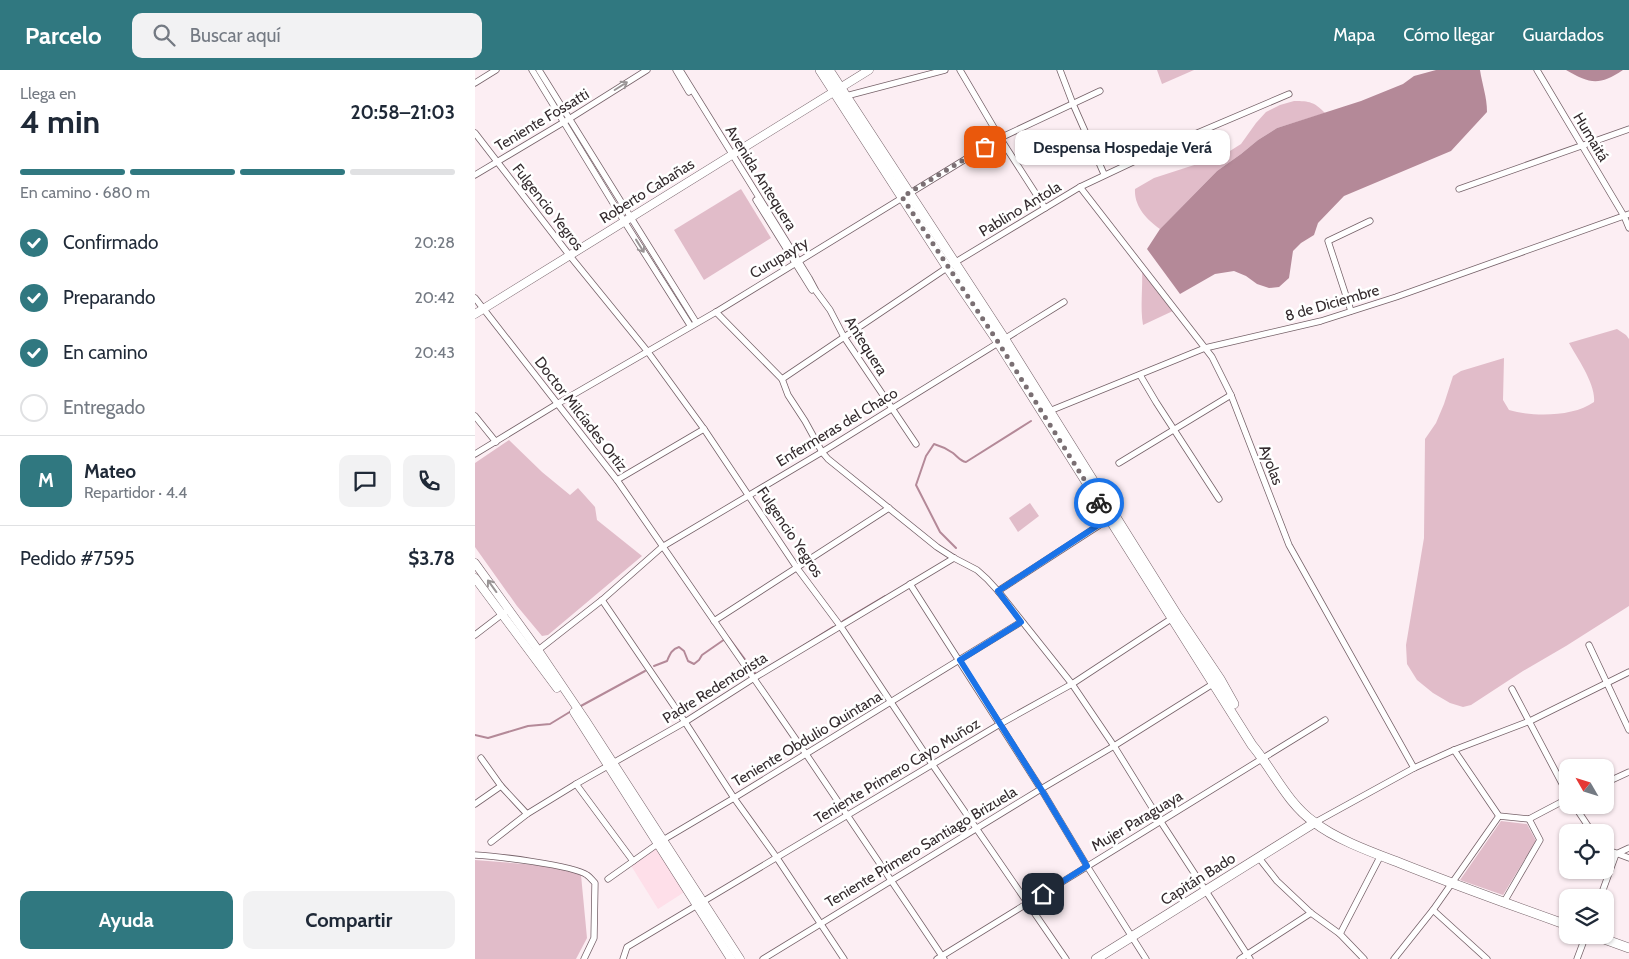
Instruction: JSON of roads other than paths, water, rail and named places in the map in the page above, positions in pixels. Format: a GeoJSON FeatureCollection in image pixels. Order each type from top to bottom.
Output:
{"type":"FeatureCollection","features":[{"type":"Feature","properties":{"kind":"main road"},"geometry":{"type":"LineString","coordinates":[[820,70],[837,89],[1001,340],[1256,743],[1261,756],[1293,803],[1314,823],[1381,855],[1452,884],[1559,923]]}},
{"type":"Feature","properties":{"kind":"main road"},"geometry":{"type":"LineString","coordinates":[[829,70],[837,89],[846,96],[905,195]]}},
{"type":"Feature","properties":{"kind":"main road","name":"Roberto Cabañas"},"geometry":{"type":"LineString","coordinates":[[475,314],[869,70]]}},
{"type":"Feature","properties":{"kind":"main road"},"geometry":{"type":"LineString","coordinates":[[1047,413],[1109,518],[1175,616]]}},
{"type":"Feature","properties":{"kind":"main road"},"geometry":{"type":"LineString","coordinates":[[475,562],[506,612],[579,715],[661,842],[700,904],[731,959]]}},
{"type":"Feature","properties":{"kind":"main road"},"geometry":{"type":"LineString","coordinates":[[475,578],[506,612]]}},
{"type":"Feature","properties":{"kind":"main road","name":"Capitán Bado"},"geometry":{"type":"LineString","coordinates":[[1096,959],[1314,823]]}},
{"type":"Feature","properties":{"kind":"main road"},"geometry":{"type":"LineString","coordinates":[[700,904],[740,959]]}},
{"type":"Feature","properties":{"kind":"main road"},"geometry":{"type":"LineString","coordinates":[[1614,943],[1629,948]]}},
{"type":"Feature","properties":{"kind":"street"},"geometry":{"type":"LineString","coordinates":[[475,83],[496,70]]}},
{"type":"Feature","properties":{"kind":"street"},"geometry":{"type":"LineString","coordinates":[[532,70],[693,324]]}},
{"type":"Feature","properties":{"kind":"street"},"geometry":{"type":"LineString","coordinates":[[539,70],[566,121]]}},
{"type":"Feature","properties":{"kind":"street","name":"Teniente Fossatti"},"geometry":{"type":"LineString","coordinates":[[475,175],[647,70]]}},
{"type":"Feature","properties":{"kind":"street","name":"Avenida Antequera"},"geometry":{"type":"LineString","coordinates":[[676,70],[797,262],[805,281],[830,310]]}},
{"type":"Feature","properties":{"kind":"street","name":"Avenida Antequera"},"geometry":{"type":"LineString","coordinates":[[680,70],[731,156]]}},
{"type":"Feature","properties":{"kind":"street"},"geometry":{"type":"LineString","coordinates":[[846,96],[945,70]]}},
{"type":"Feature","properties":{"kind":"street"},"geometry":{"type":"LineString","coordinates":[[960,70],[1000,138],[1045,208]]}},
{"type":"Feature","properties":{"kind":"street"},"geometry":{"type":"LineString","coordinates":[[1060,70],[1104,174]]}},
{"type":"Feature","properties":{"kind":"street","name":"Humaitá"},"geometry":{"type":"LineString","coordinates":[[1537,70],[1582,146],[1627,215],[1629,228]]}},
{"type":"Feature","properties":{"kind":"street","name":"Curupayty"},"geometry":{"type":"LineString","coordinates":[[475,454],[716,312],[1000,138],[1099,91]]}},
{"type":"Feature","properties":{"kind":"street","name":"Pablino Antola"},"geometry":{"type":"LineString","coordinates":[[782,379],[951,265],[1080,187],[1104,174],[1169,145],[1289,94]]}},
{"type":"Feature","properties":{"kind":"street"},"geometry":{"type":"LineString","coordinates":[[1459,189],[1629,129]]}},
{"type":"Feature","properties":{"kind":"street","name":"Fulgencio Yegros"},"geometry":{"type":"LineString","coordinates":[[475,133],[570,256],[648,352],[703,428],[797,568],[841,627],[932,764],[1066,959]]}},
{"type":"Feature","properties":{"kind":"street","name":"Ayolas"},"geometry":{"type":"LineString","coordinates":[[1080,187],[1205,348],[1231,395],[1289,545],[1414,768]]}},
{"type":"Feature","properties":{"kind":"street","name":"8 de Diciembre"},"geometry":{"type":"LineString","coordinates":[[1047,413],[1205,348],[1321,321],[1395,297],[1627,215]]}},
{"type":"Feature","properties":{"kind":"street"},"geometry":{"type":"LineString","coordinates":[[1351,311],[1328,241],[1370,222]]}},
{"type":"Feature","properties":{"kind":"street","name":"Doctor Milcíades Ortiz"},"geometry":{"type":"LineString","coordinates":[[475,298],[617,480],[806,754],[941,958]]}},
{"type":"Feature","properties":{"kind":"street","name":"Enfermeras del Chaco"},"geometry":{"type":"LineString","coordinates":[[536,652],[601,600],[662,547],[822,452],[1064,302]]}},
{"type":"Feature","properties":{"kind":"street","name":"Antequera"},"geometry":{"type":"LineString","coordinates":[[830,310],[844,336],[916,444]]}},
{"type":"Feature","properties":{"kind":"street"},"geometry":{"type":"LineString","coordinates":[[716,312],[782,379],[788,395],[828,459],[937,547],[977,570],[998,591],[1072,684],[1114,746],[1249,957]]}},
{"type":"Feature","properties":{"kind":"street"},"geometry":{"type":"LineString","coordinates":[[1140,374],[1156,402],[1219,498]]}},
{"type":"Feature","properties":{"kind":"street"},"geometry":{"type":"LineString","coordinates":[[1119,463],[1231,395]]}},
{"type":"Feature","properties":{"kind":"street"},"geometry":{"type":"LineString","coordinates":[[475,416],[496,442]]}},
{"type":"Feature","properties":{"kind":"street"},"geometry":{"type":"LineString","coordinates":[[617,480],[703,428]]}},
{"type":"Feature","properties":{"kind":"street"},"geometry":{"type":"LineString","coordinates":[[714,621],[889,508]]}},
{"type":"Feature","properties":{"kind":"street"},"geometry":{"type":"LineString","coordinates":[[998,591],[1109,518]]}},
{"type":"Feature","properties":{"kind":"street","name":"Padre Redentorista"},"geometry":{"type":"LineString","coordinates":[[491,842],[527,814],[685,722],[754,678],[954,558]]}},
{"type":"Feature","properties":{"kind":"street"},"geometry":{"type":"LineString","coordinates":[[910,584],[960,660],[1146,959]]}},
{"type":"Feature","properties":{"kind":"street"},"geometry":{"type":"LineString","coordinates":[[601,600],[844,959]]}},
{"type":"Feature","properties":{"kind":"street"},"geometry":{"type":"LineString","coordinates":[[475,635],[506,612]]}},
{"type":"Feature","properties":{"kind":"street","name":"Teniente Primero Cayo Muñoz"},"geometry":{"type":"LineString","coordinates":[[623,959],[627,947],[932,764],[1072,684],[1175,616]]}},
{"type":"Feature","properties":{"kind":"street","name":"Teniente Obdulio Quintana"},"geometry":{"type":"LineString","coordinates":[[608,879],[661,842],[1021,622]]}},
{"type":"Feature","properties":{"kind":"street"},"geometry":{"type":"LineString","coordinates":[[1589,645],[1629,730]]}},
{"type":"Feature","properties":{"kind":"street"},"geometry":{"type":"LineString","coordinates":[[1314,823],[1414,768],[1454,750],[1530,721],[1629,672]]}},
{"type":"Feature","properties":{"kind":"street","name":"Teniente Primero Santiago Brizuela"},"geometry":{"type":"LineString","coordinates":[[763,959],[1114,746],[1217,681]]}},
{"type":"Feature","properties":{"kind":"street"},"geometry":{"type":"LineString","coordinates":[[1511,689],[1559,777]]}},
{"type":"Feature","properties":{"kind":"street","name":"Mujer Paraguaya"},"geometry":{"type":"LineString","coordinates":[[941,958],[1161,822],[1261,756],[1325,720]]}},
{"type":"Feature","properties":{"kind":"street"},"geometry":{"type":"LineString","coordinates":[[1454,750],[1499,816]]}},
{"type":"Feature","properties":{"kind":"street"},"geometry":{"type":"LineString","coordinates":[[481,758],[501,786],[527,814]]}},
{"type":"Feature","properties":{"kind":"street"},"geometry":{"type":"LineString","coordinates":[[1614,779],[1629,772]]}},
{"type":"Feature","properties":{"kind":"street"},"geometry":{"type":"LineString","coordinates":[[576,784],[633,861]]}},
{"type":"Feature","properties":{"kind":"street"},"geometry":{"type":"LineString","coordinates":[[475,804],[501,786]]}},
{"type":"Feature","properties":{"kind":"street"},"geometry":{"type":"LineString","coordinates":[[1499,816],[1529,819],[1559,803]]}},
{"type":"Feature","properties":{"kind":"street"},"geometry":{"type":"LineString","coordinates":[[1394,959],[1433,910],[1499,816]]}},
{"type":"Feature","properties":{"kind":"street"},"geometry":{"type":"LineString","coordinates":[[1504,902],[1540,840],[1529,819]]}},
{"type":"Feature","properties":{"kind":"street"},"geometry":{"type":"LineString","coordinates":[[1603,889],[1616,854],[1629,848]]}},
{"type":"Feature","properties":{"kind":"street"},"geometry":{"type":"LineString","coordinates":[[1616,854],[1629,858]]}},
{"type":"Feature","properties":{"kind":"street"},"geometry":{"type":"LineString","coordinates":[[475,855],[550,864],[585,874],[595,883],[594,938],[584,959]]}},
{"type":"Feature","properties":{"kind":"street"},"geometry":{"type":"LineString","coordinates":[[1341,934],[1381,855]]}},
{"type":"Feature","properties":{"kind":"street"},"geometry":{"type":"LineString","coordinates":[[1259,858],[1277,881],[1311,913],[1341,934],[1364,959]]}},
{"type":"Feature","properties":{"kind":"street"},"geometry":{"type":"LineString","coordinates":[[1433,910],[1487,959]]}},
{"type":"Feature","properties":{"kind":"street"},"geometry":{"type":"LineString","coordinates":[[1240,959],[1249,957],[1311,913]]}},
{"type":"Feature","properties":{"kind":"street"},"geometry":{"type":"LineString","coordinates":[[1577,959],[1583,944]]}},
{"type":"Feature","properties":{"kind":"waterway"},"geometry":{"type":"LineString","coordinates":[[956,548],[940,532],[916,485],[926,456],[934,444],[948,450],[966,462],[1031,421]]}},
{"type":"Feature","properties":{"kind":"waterway"},"geometry":{"type":"LineString","coordinates":[[843,621],[885,596]]}},
{"type":"Feature","properties":{"kind":"waterway"},"geometry":{"type":"LineString","coordinates":[[803,646],[833,627]]}},
{"type":"Feature","properties":{"kind":"waterway"},"geometry":{"type":"LineString","coordinates":[[729,638],[756,674]]}},
{"type":"Feature","properties":{"kind":"waterway"},"geometry":{"type":"LineString","coordinates":[[654,666],[667,661],[673,650],[679,647],[684,651],[688,661],[694,664],[702,655],[725,639]]}},
{"type":"Feature","properties":{"kind":"waterway"},"geometry":{"type":"LineString","coordinates":[[579,707],[645,671]]}},
{"type":"Feature","properties":{"kind":"waterway"},"geometry":{"type":"LineString","coordinates":[[475,735],[488,738],[528,726],[550,724],[573,710]]}},
{"type":"Feature","properties":{"kind":"place","name":"Despensa Hospedaje Verá"},"geometry":{"type":"Point","coordinates":[985,147]}}]}
